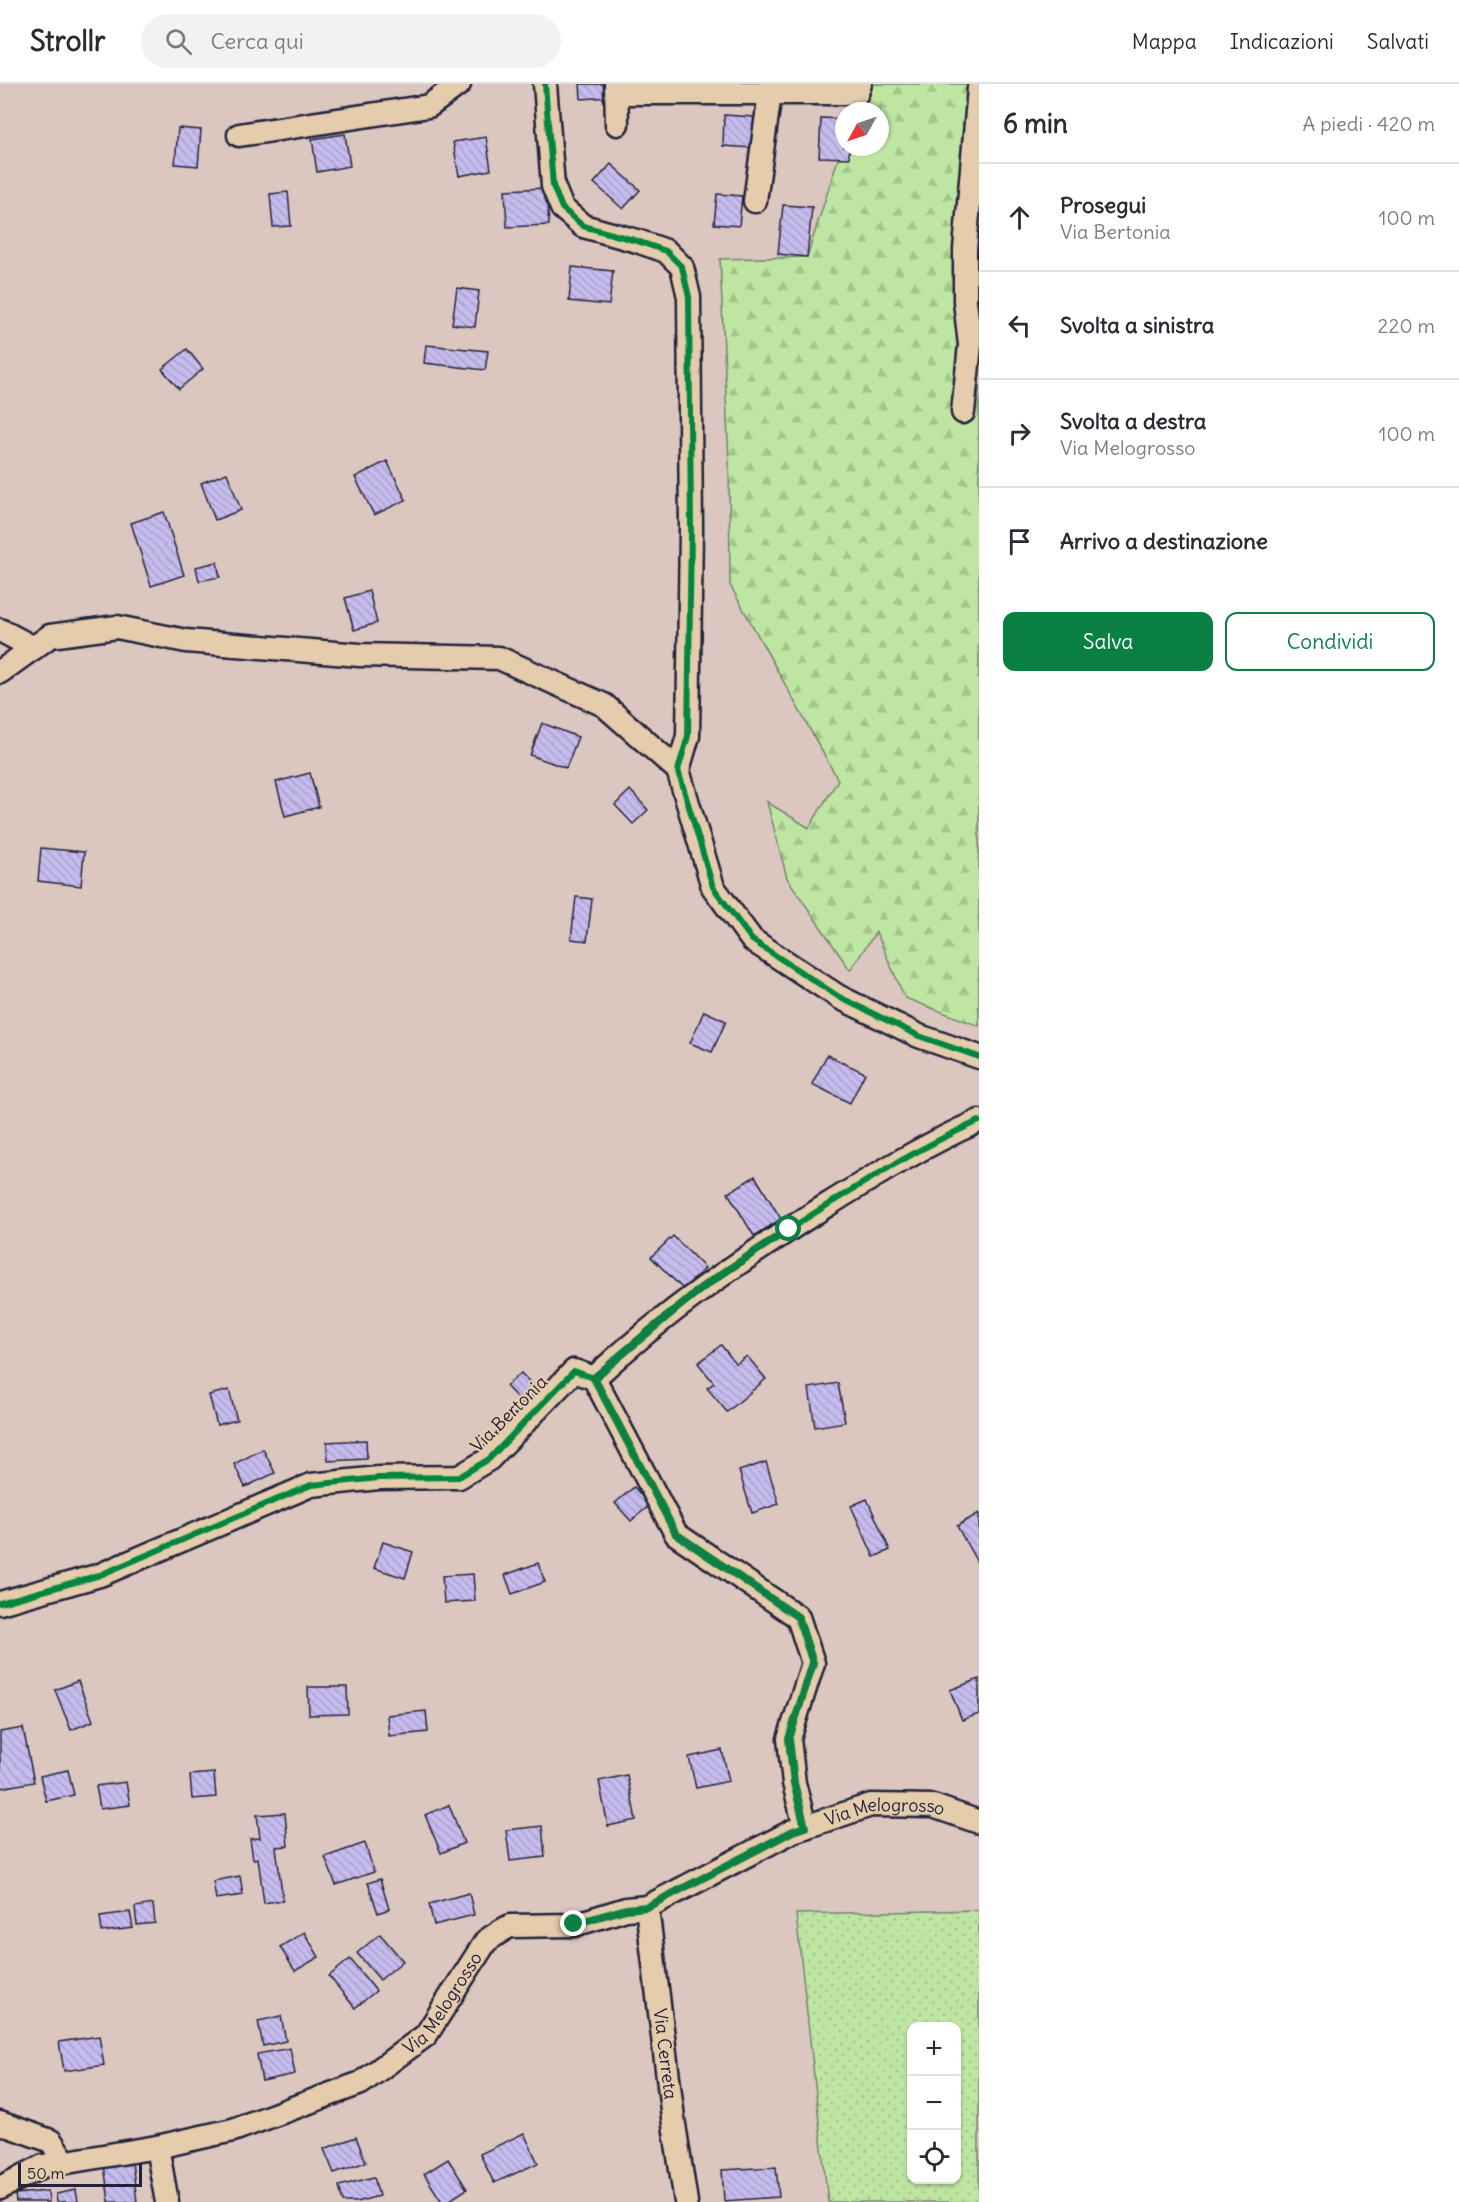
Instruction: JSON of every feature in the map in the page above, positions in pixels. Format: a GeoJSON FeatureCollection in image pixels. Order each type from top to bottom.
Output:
{"type":"FeatureCollection","features":[{"type":"Feature","properties":{"kind":"street"},"geometry":{"type":"LineString","coordinates":[[239,135],[429,106],[459,84]]}},
{"type":"Feature","properties":{"kind":"street"},"geometry":{"type":"LineString","coordinates":[[545,84],[553,186],[562,208],[583,226],[666,251],[682,267],[689,297],[691,530],[688,736],[678,770]]}},
{"type":"Feature","properties":{"kind":"street"},"geometry":{"type":"LineString","coordinates":[[617,124],[616,88],[770,93],[857,93],[860,84]]}},
{"type":"Feature","properties":{"kind":"street"},"geometry":{"type":"LineString","coordinates":[[963,412],[973,319],[965,249],[979,88]]}},
{"type":"Feature","properties":{"kind":"street"},"geometry":{"type":"LineString","coordinates":[[755,201],[770,93]]}},
{"type":"Feature","properties":{"kind":"street"},"geometry":{"type":"LineString","coordinates":[[0,672],[50,636],[117,627],[186,641],[348,654],[499,658],[604,705],[678,770],[713,887],[752,940],[839,997],[919,1036],[979,1057]]}},
{"type":"Feature","properties":{"kind":"street"},"geometry":{"type":"LineString","coordinates":[[0,630],[34,648]]}},
{"type":"Feature","properties":{"kind":"street"},"geometry":{"type":"LineString","coordinates":[[805,1827],[794,1783],[789,1739],[813,1663],[798,1617],[676,1534],[594,1378],[702,1287],[879,1173],[948,1135],[979,1121]]}},
{"type":"Feature","properties":{"kind":"street","name":"Via Bertonia"},"geometry":{"type":"LineString","coordinates":[[0,1603],[100,1575],[311,1485],[379,1478],[459,1477],[489,1459],[574,1371],[594,1378]]}},
{"type":"Feature","properties":{"kind":"street","name":"Via Melogrosso"},"geometry":{"type":"LineString","coordinates":[[0,2188],[43,2166],[233,2130],[361,2083],[426,2035],[486,1941],[510,1926],[574,1924],[626,1909],[647,1907],[793,1831],[871,1804],[933,1806],[979,1822]]}},
{"type":"Feature","properties":{"kind":"street","name":"Via Cerreta"},"geometry":{"type":"LineString","coordinates":[[647,1907],[673,2118],[686,2202]]}},
{"type":"Feature","properties":{"kind":"street"},"geometry":{"type":"LineString","coordinates":[[0,2123],[51,2141],[64,2161]]}},
{"type":"Feature","properties":{"kind":"street"},"geometry":{"type":"LineString","coordinates":[[157,2146],[167,2202]]}},
{"type":"Feature","properties":{"kind":"green space"},"geometry":{"type":"Polygon","coordinates":[[[871,84],[979,84],[979,1026],[905,998],[876,932],[850,970],[787,878],[767,802],[809,828],[838,780],[730,585],[729,463],[720,259],[807,257],[839,156],[889,156],[889,102],[860,102],[871,84]]]}},
{"type":"Feature","properties":{"kind":"green space"},"geometry":{"type":"Polygon","coordinates":[[[979,1910],[979,2202],[828,2202],[796,1914],[979,1910]]]}},
{"type":"Feature","properties":{"kind":"building"},"geometry":{"type":"Polygon","coordinates":[[[580,84],[609,84],[610,97],[581,99],[580,84]]]}},
{"type":"Feature","properties":{"kind":"building"},"geometry":{"type":"Polygon","coordinates":[[[724,115],[754,117],[753,148],[723,146],[724,115]]]}},
{"type":"Feature","properties":{"kind":"building"},"geometry":{"type":"Polygon","coordinates":[[[821,118],[835,119],[835,156],[849,156],[849,158],[819,157],[821,118]]]}},
{"type":"Feature","properties":{"kind":"building"},"geometry":{"type":"Polygon","coordinates":[[[178,128],[201,130],[198,166],[175,164],[178,128]]]}},
{"type":"Feature","properties":{"kind":"building"},"geometry":{"type":"Polygon","coordinates":[[[345,134],[350,166],[317,172],[312,139],[345,134]]]}},
{"type":"Feature","properties":{"kind":"building"},"geometry":{"type":"Polygon","coordinates":[[[486,137],[491,170],[459,176],[453,142],[486,137]]]}},
{"type":"Feature","properties":{"kind":"building"},"geometry":{"type":"Polygon","coordinates":[[[611,164],[640,190],[623,209],[594,183],[611,164]]]}},
{"type":"Feature","properties":{"kind":"building"},"geometry":{"type":"Polygon","coordinates":[[[546,188],[549,225],[507,227],[505,190],[546,188]]]}},
{"type":"Feature","properties":{"kind":"building"},"geometry":{"type":"Polygon","coordinates":[[[288,192],[291,226],[273,227],[270,194],[288,192]]]}},
{"type":"Feature","properties":{"kind":"building"},"geometry":{"type":"Polygon","coordinates":[[[717,194],[742,196],[739,226],[714,224],[717,194]]]}},
{"type":"Feature","properties":{"kind":"building"},"geometry":{"type":"Polygon","coordinates":[[[783,205],[812,207],[807,257],[778,254],[783,205]]]}},
{"type":"Feature","properties":{"kind":"building"},"geometry":{"type":"Polygon","coordinates":[[[572,267],[613,271],[609,305],[569,301],[572,267]]]}},
{"type":"Feature","properties":{"kind":"building"},"geometry":{"type":"Polygon","coordinates":[[[457,288],[479,291],[475,327],[452,324],[457,288]]]}},
{"type":"Feature","properties":{"kind":"building"},"geometry":{"type":"Polygon","coordinates":[[[426,345],[488,351],[485,370],[424,363],[426,345]]]}},
{"type":"Feature","properties":{"kind":"building"},"geometry":{"type":"Polygon","coordinates":[[[187,349],[203,369],[179,389],[162,369],[187,349]]]}},
{"type":"Feature","properties":{"kind":"building"},"geometry":{"type":"Polygon","coordinates":[[[387,461],[406,500],[374,515],[355,477],[387,461]]]}},
{"type":"Feature","properties":{"kind":"building"},"geometry":{"type":"Polygon","coordinates":[[[227,473],[241,510],[215,520],[201,483],[227,473]]]}},
{"type":"Feature","properties":{"kind":"building"},"geometry":{"type":"Polygon","coordinates":[[[164,512],[184,575],[151,586],[131,523],[164,512]]]}},
{"type":"Feature","properties":{"kind":"building"},"geometry":{"type":"Polygon","coordinates":[[[217,562],[220,577],[199,581],[196,567],[217,562]]]}},
{"type":"Feature","properties":{"kind":"building"},"geometry":{"type":"Polygon","coordinates":[[[369,591],[377,623],[354,630],[345,598],[369,591]]]}},
{"type":"Feature","properties":{"kind":"building"},"geometry":{"type":"Polygon","coordinates":[[[542,723],[578,737],[566,768],[530,755],[542,723]]]}},
{"type":"Feature","properties":{"kind":"building"},"geometry":{"type":"Polygon","coordinates":[[[310,773],[319,807],[285,816],[276,782],[310,773]]]}},
{"type":"Feature","properties":{"kind":"building"},"geometry":{"type":"Polygon","coordinates":[[[630,790],[648,810],[633,824],[615,805],[630,790]]]}},
{"type":"Feature","properties":{"kind":"building"},"geometry":{"type":"Polygon","coordinates":[[[41,848],[84,852],[81,886],[38,881],[41,848]]]}},
{"type":"Feature","properties":{"kind":"building"},"geometry":{"type":"Polygon","coordinates":[[[576,897],[592,899],[587,941],[571,939],[576,897]]]}},
{"type":"Feature","properties":{"kind":"building"},"geometry":{"type":"Polygon","coordinates":[[[704,1011],[726,1021],[712,1052],[690,1043],[704,1011]]]}},
{"type":"Feature","properties":{"kind":"building"},"geometry":{"type":"Polygon","coordinates":[[[827,1055],[865,1073],[850,1103],[812,1084],[827,1055]]]}},
{"type":"Feature","properties":{"kind":"building"},"geometry":{"type":"Polygon","coordinates":[[[755,1176],[781,1219],[754,1236],[728,1193],[755,1176]]]}},
{"type":"Feature","properties":{"kind":"building"},"geometry":{"type":"Polygon","coordinates":[[[673,1236],[705,1268],[683,1289],[651,1257],[673,1236]]]}},
{"type":"Feature","properties":{"kind":"building"},"geometry":{"type":"Polygon","coordinates":[[[721,1345],[736,1364],[747,1356],[766,1379],[727,1412],[707,1388],[714,1383],[698,1363],[721,1345]]]}},
{"type":"Feature","properties":{"kind":"building"},"geometry":{"type":"Polygon","coordinates":[[[521,1373],[537,1390],[522,1403],[506,1386],[521,1373]]]}},
{"type":"Feature","properties":{"kind":"building"},"geometry":{"type":"Polygon","coordinates":[[[838,1383],[845,1422],[815,1427],[809,1388],[838,1383]]]}},
{"type":"Feature","properties":{"kind":"building"},"geometry":{"type":"Polygon","coordinates":[[[229,1390],[237,1420],[217,1425],[209,1395],[229,1390]]]}},
{"type":"Feature","properties":{"kind":"building"},"geometry":{"type":"Polygon","coordinates":[[[366,1440],[367,1459],[328,1461],[327,1442],[366,1440]]]}},
{"type":"Feature","properties":{"kind":"building"},"geometry":{"type":"Polygon","coordinates":[[[263,1449],[275,1473],[245,1487],[234,1464],[263,1449]]]}},
{"type":"Feature","properties":{"kind":"building"},"geometry":{"type":"Polygon","coordinates":[[[766,1462],[779,1504],[752,1513],[739,1471],[766,1462]]]}},
{"type":"Feature","properties":{"kind":"building"},"geometry":{"type":"Polygon","coordinates":[[[634,1487],[650,1505],[631,1521],[615,1503],[634,1487]]]}},
{"type":"Feature","properties":{"kind":"building"},"geometry":{"type":"Polygon","coordinates":[[[867,1499],[890,1550],[874,1557],[851,1506],[867,1499]]]}},
{"type":"Feature","properties":{"kind":"building"},"geometry":{"type":"Polygon","coordinates":[[[979,1513],[979,1566],[957,1526],[979,1513]]]}},
{"type":"Feature","properties":{"kind":"building"},"geometry":{"type":"Polygon","coordinates":[[[383,1542],[413,1552],[405,1578],[374,1568],[383,1542]]]}},
{"type":"Feature","properties":{"kind":"building"},"geometry":{"type":"Polygon","coordinates":[[[538,1563],[545,1582],[512,1594],[505,1575],[538,1563]]]}},
{"type":"Feature","properties":{"kind":"building"},"geometry":{"type":"Polygon","coordinates":[[[473,1574],[475,1601],[444,1603],[442,1576],[473,1574]]]}},
{"type":"Feature","properties":{"kind":"building"},"geometry":{"type":"Polygon","coordinates":[[[979,1679],[979,1714],[962,1720],[950,1690],[979,1679]]]}},
{"type":"Feature","properties":{"kind":"building"},"geometry":{"type":"Polygon","coordinates":[[[78,1681],[93,1721],[71,1730],[55,1690],[78,1681]]]}},
{"type":"Feature","properties":{"kind":"building"},"geometry":{"type":"Polygon","coordinates":[[[308,1687],[347,1687],[348,1714],[309,1715],[308,1687]]]}},
{"type":"Feature","properties":{"kind":"building"},"geometry":{"type":"Polygon","coordinates":[[[426,1711],[428,1732],[389,1736],[387,1715],[426,1711]]]}},
{"type":"Feature","properties":{"kind":"building"},"geometry":{"type":"Polygon","coordinates":[[[23,1728],[34,1782],[0,1788],[0,1732],[23,1728]]]}},
{"type":"Feature","properties":{"kind":"building"},"geometry":{"type":"Polygon","coordinates":[[[722,1750],[729,1781],[696,1788],[689,1757],[722,1750]]]}},
{"type":"Feature","properties":{"kind":"building"},"geometry":{"type":"Polygon","coordinates":[[[68,1770],[74,1795],[46,1801],[40,1776],[68,1770]]]}},
{"type":"Feature","properties":{"kind":"building"},"geometry":{"type":"Polygon","coordinates":[[[214,1773],[216,1797],[192,1799],[190,1775],[214,1773]]]}},
{"type":"Feature","properties":{"kind":"building"},"geometry":{"type":"Polygon","coordinates":[[[627,1775],[636,1820],[608,1826],[599,1781],[627,1775]]]}},
{"type":"Feature","properties":{"kind":"building"},"geometry":{"type":"Polygon","coordinates":[[[126,1782],[130,1805],[100,1809],[96,1786],[126,1782]]]}},
{"type":"Feature","properties":{"kind":"building"},"geometry":{"type":"Polygon","coordinates":[[[449,1805],[464,1843],[441,1853],[425,1815],[449,1805]]]}},
{"type":"Feature","properties":{"kind":"building"},"geometry":{"type":"Polygon","coordinates":[[[285,1813],[288,1846],[276,1847],[283,1900],[264,1903],[258,1858],[253,1859],[250,1839],[260,1838],[257,1815],[285,1813]]]}},
{"type":"Feature","properties":{"kind":"building"},"geometry":{"type":"Polygon","coordinates":[[[542,1826],[545,1857],[510,1861],[506,1830],[542,1826]]]}},
{"type":"Feature","properties":{"kind":"building"},"geometry":{"type":"Polygon","coordinates":[[[365,1843],[374,1872],[336,1885],[325,1857],[365,1843]]]}},
{"type":"Feature","properties":{"kind":"building"},"geometry":{"type":"Polygon","coordinates":[[[240,1876],[243,1895],[216,1899],[213,1881],[240,1876]]]}},
{"type":"Feature","properties":{"kind":"building"},"geometry":{"type":"Polygon","coordinates":[[[380,1879],[389,1909],[378,1913],[368,1883],[380,1879]]]}},
{"type":"Feature","properties":{"kind":"building"},"geometry":{"type":"Polygon","coordinates":[[[469,1893],[474,1915],[434,1925],[429,1904],[469,1893]]]}},
{"type":"Feature","properties":{"kind":"building"},"geometry":{"type":"Polygon","coordinates":[[[153,1904],[155,1923],[137,1925],[135,1907],[153,1904]]]}},
{"type":"Feature","properties":{"kind":"building"},"geometry":{"type":"Polygon","coordinates":[[[130,1912],[133,1928],[102,1932],[100,1916],[130,1912]]]}},
{"type":"Feature","properties":{"kind":"building"},"geometry":{"type":"Polygon","coordinates":[[[304,1932],[319,1957],[295,1971],[280,1947],[304,1932]]]}},
{"type":"Feature","properties":{"kind":"building"},"geometry":{"type":"Polygon","coordinates":[[[380,1934],[403,1961],[380,1980],[357,1953],[380,1934]]]}},
{"type":"Feature","properties":{"kind":"building"},"geometry":{"type":"Polygon","coordinates":[[[350,1959],[376,1991],[355,2008],[329,1976],[350,1959]]]}},
{"type":"Feature","properties":{"kind":"building"},"geometry":{"type":"Polygon","coordinates":[[[281,2016],[286,2041],[263,2046],[258,2021],[281,2016]]]}},
{"type":"Feature","properties":{"kind":"building"},"geometry":{"type":"Polygon","coordinates":[[[99,2036],[104,2065],[64,2071],[59,2042],[99,2036]]]}},
{"type":"Feature","properties":{"kind":"building"},"geometry":{"type":"Polygon","coordinates":[[[290,2048],[295,2074],[262,2081],[257,2054],[290,2048]]]}},
{"type":"Feature","properties":{"kind":"building"},"geometry":{"type":"Polygon","coordinates":[[[524,2133],[538,2163],[494,2183],[480,2154],[524,2133]]]}},
{"type":"Feature","properties":{"kind":"building"},"geometry":{"type":"Polygon","coordinates":[[[356,2137],[366,2162],[334,2173],[324,2149],[356,2137]]]}},
{"type":"Feature","properties":{"kind":"building"},"geometry":{"type":"Polygon","coordinates":[[[448,2159],[467,2189],[447,2202],[442,2202],[424,2174],[448,2159]]]}},
{"type":"Feature","properties":{"kind":"building"},"geometry":{"type":"Polygon","coordinates":[[[132,2162],[137,2202],[109,2202],[104,2165],[132,2162]]]}},
{"type":"Feature","properties":{"kind":"building"},"geometry":{"type":"Polygon","coordinates":[[[776,2167],[779,2197],[724,2201],[722,2170],[776,2167]]]}},
{"type":"Feature","properties":{"kind":"building"},"geometry":{"type":"Polygon","coordinates":[[[374,2177],[379,2196],[357,2202],[343,2202],[339,2186],[374,2177]]]}},
{"type":"Feature","properties":{"kind":"building"},"geometry":{"type":"Polygon","coordinates":[[[76,2190],[78,2202],[57,2202],[56,2194],[76,2190]]]}},
{"type":"Feature","properties":{"kind":"building"},"geometry":{"type":"Polygon","coordinates":[[[48,2191],[49,2202],[16,2202],[15,2194],[48,2191]]]}},
{"type":"Feature","properties":{"kind":"cycle path"},"geometry":{"type":"LineString","coordinates":[[545,84],[553,186],[562,208],[583,226],[666,251],[682,267],[689,297],[691,530],[688,736],[678,770],[713,887],[752,940],[839,997],[919,1036],[979,1057]]}},
{"type":"Feature","properties":{"kind":"cycle path"},"geometry":{"type":"LineString","coordinates":[[0,1603],[100,1575],[311,1485],[379,1478],[459,1477],[489,1459],[574,1371],[594,1378],[676,1309],[763,1246],[900,1161],[979,1121]]}},
{"type":"Feature","properties":{"kind":"route"},"geometry":{"type":"LineString","coordinates":[[574,1924],[626,1909],[647,1907],[793,1831],[805,1827],[794,1783],[789,1739],[813,1663],[798,1617],[676,1534],[594,1378],[702,1287],[789,1229]]}}]}
